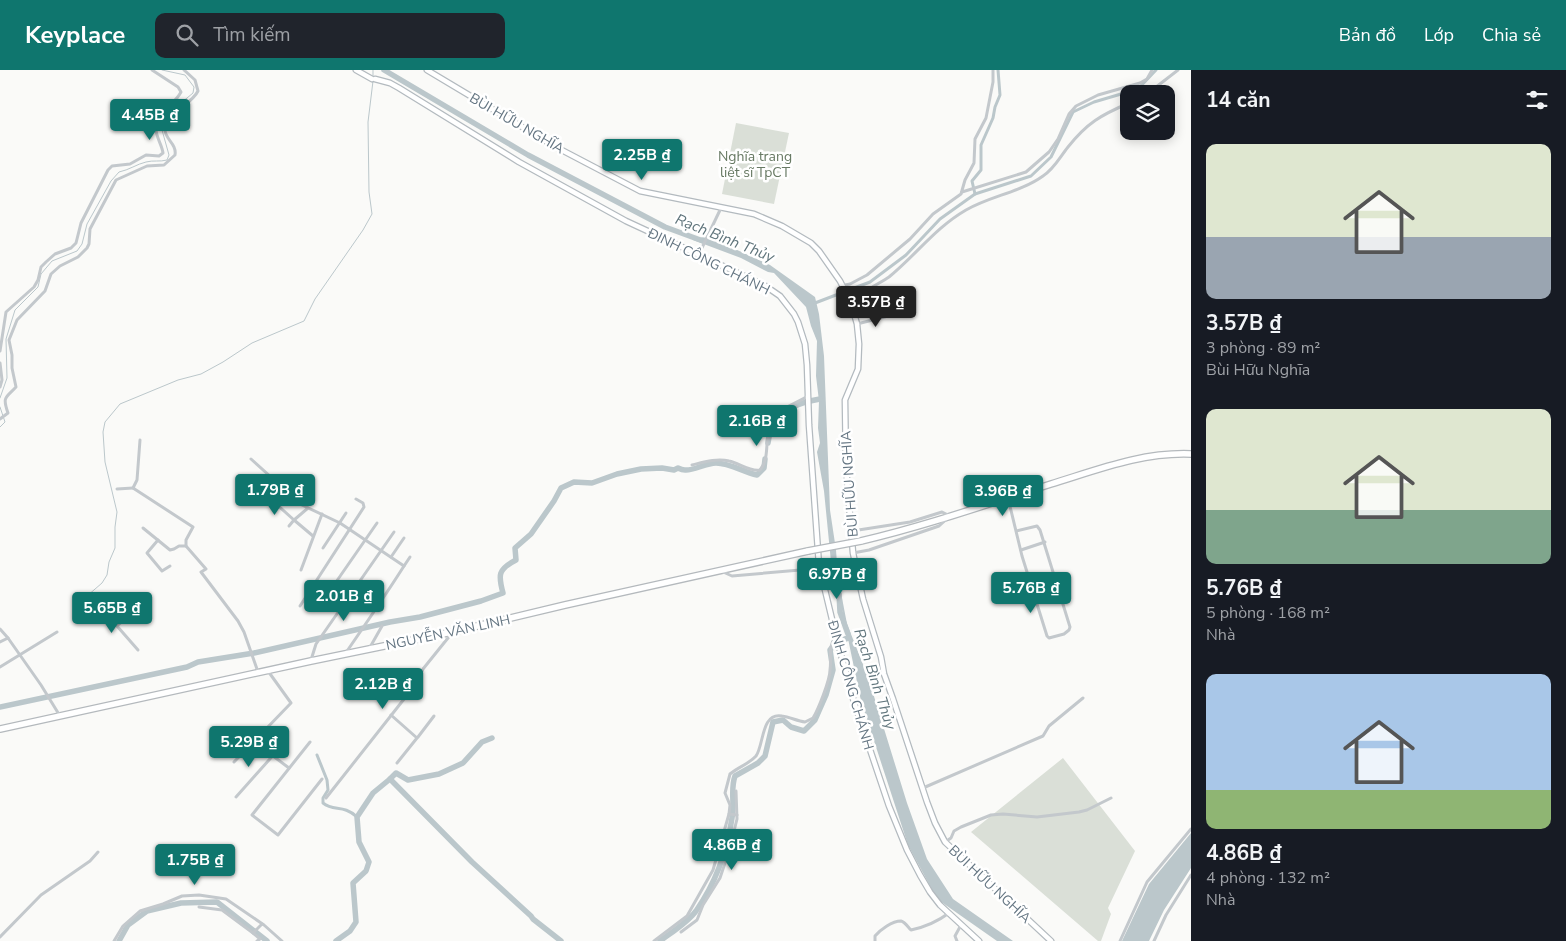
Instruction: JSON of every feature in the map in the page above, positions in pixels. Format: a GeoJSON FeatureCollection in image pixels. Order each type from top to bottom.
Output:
{"type":"FeatureCollection","features":[{"type":"Feature","properties":{"kind":"highway"},"geometry":{"type":"LineString","coordinates":[[950,516],[1141,458],[1170,454],[1191,454]]}},
{"type":"Feature","properties":{"kind":"highway","name":"NGUYỄN VĂN LINH"},"geometry":{"type":"LineString","coordinates":[[1,729],[452,632],[565,605],[861,541],[950,516]]}},
{"type":"Feature","properties":{"kind":"main road","name":"ĐINH CÔNG CHÁNH"},"geometry":{"type":"LineString","coordinates":[[356,70],[373,79],[390,83],[519,162],[626,221],[764,285],[780,296],[794,314],[804,344],[819,565],[854,702],[889,806],[920,876],[930,892],[949,913],[979,941]]}},
{"type":"Feature","properties":{"kind":"main road","name":"BÙI HỮU NGHĨA"},"geometry":{"type":"LineString","coordinates":[[427,70],[554,146],[640,191],[754,214],[811,243],[819,251],[850,301],[857,324],[859,344],[858,369],[845,400],[846,467],[853,553],[863,599],[881,657],[884,674],[922,789],[935,824],[945,842],[1051,941]]}},
{"type":"Feature","properties":{"kind":"street"},"geometry":{"type":"LineString","coordinates":[[0,351],[6,312],[34,287],[41,268],[46,262],[55,254],[71,248],[76,243],[84,218],[108,170],[112,166],[130,164],[146,155],[159,156],[163,153],[157,134],[157,126],[162,114],[181,92],[178,87],[152,70]]}},
{"type":"Feature","properties":{"kind":"street"},"geometry":{"type":"LineString","coordinates":[[1,419],[8,412],[5,403],[6,398],[9,392],[16,387],[9,340],[14,326],[21,314],[45,291],[51,274],[60,266],[78,257],[87,248],[90,230],[116,180],[147,166],[164,164],[173,156],[175,148],[166,132],[166,127],[180,108],[195,96],[198,88],[195,80],[184,70]]}},
{"type":"Feature","properties":{"kind":"street"},"geometry":{"type":"LineString","coordinates":[[962,193],[965,180],[974,163],[975,139],[985,121],[990,100],[993,70]]}},
{"type":"Feature","properties":{"kind":"street"},"geometry":{"type":"LineString","coordinates":[[1136,85],[1144,81],[1152,70]]}},
{"type":"Feature","properties":{"kind":"street"},"geometry":{"type":"LineString","coordinates":[[1159,85],[1178,70]]}},
{"type":"Feature","properties":{"kind":"street"},"geometry":{"type":"LineString","coordinates":[[841,284],[848,285],[862,278],[910,239],[933,214],[962,193],[1026,172],[1049,152],[1058,139],[1069,114],[1076,106],[1103,93],[1120,91]]}},
{"type":"Feature","properties":{"kind":"street"},"geometry":{"type":"LineString","coordinates":[[850,301],[895,272],[949,220],[976,205],[1044,176],[1071,143],[1094,120],[1120,105]]}},
{"type":"Feature","properties":{"kind":"street"},"geometry":{"type":"LineString","coordinates":[[698,255],[722,208]]}},
{"type":"Feature","properties":{"kind":"street"},"geometry":{"type":"LineString","coordinates":[[857,324],[896,314],[900,316]]}},
{"type":"Feature","properties":{"kind":"street"},"geometry":{"type":"LineString","coordinates":[[0,363],[2,380],[0,386]]}},
{"type":"Feature","properties":{"kind":"street"},"geometry":{"type":"LineString","coordinates":[[692,465],[725,460],[755,471],[761,469],[773,419],[780,412],[808,396]]}},
{"type":"Feature","properties":{"kind":"street"},"geometry":{"type":"LineString","coordinates":[[133,488],[137,480],[140,440]]}},
{"type":"Feature","properties":{"kind":"street"},"geometry":{"type":"LineString","coordinates":[[251,458],[299,503],[340,523],[404,566]]}},
{"type":"Feature","properties":{"kind":"street"},"geometry":{"type":"LineString","coordinates":[[245,476],[313,536]]}},
{"type":"Feature","properties":{"kind":"street"},"geometry":{"type":"LineString","coordinates":[[117,489],[133,488],[191,525],[186,546],[206,569],[201,572],[238,621],[259,672]]}},
{"type":"Feature","properties":{"kind":"street"},"geometry":{"type":"LineString","coordinates":[[1008,498],[1016,531],[1021,550],[1047,636],[1049,638],[1064,634],[1070,628],[1040,530],[1037,526],[1016,531]]}},
{"type":"Feature","properties":{"kind":"street"},"geometry":{"type":"LineString","coordinates":[[300,606],[350,530],[364,505],[356,500]]}},
{"type":"Feature","properties":{"kind":"street"},"geometry":{"type":"LineString","coordinates":[[289,526],[308,508]]}},
{"type":"Feature","properties":{"kind":"street"},"geometry":{"type":"LineString","coordinates":[[852,531],[910,522],[942,512],[950,516],[938,526],[869,550],[853,553]]}},
{"type":"Feature","properties":{"kind":"street"},"geometry":{"type":"LineString","coordinates":[[323,548],[346,513]]}},
{"type":"Feature","properties":{"kind":"street"},"geometry":{"type":"LineString","coordinates":[[301,570],[322,514]]}},
{"type":"Feature","properties":{"kind":"street"},"geometry":{"type":"LineString","coordinates":[[344,605],[327,595],[377,523]]}},
{"type":"Feature","properties":{"kind":"street"},"geometry":{"type":"LineString","coordinates":[[143,528],[170,550],[179,546],[186,546]]}},
{"type":"Feature","properties":{"kind":"street"},"geometry":{"type":"LineString","coordinates":[[311,661],[316,644],[394,532]]}},
{"type":"Feature","properties":{"kind":"street"},"geometry":{"type":"LineString","coordinates":[[391,557],[404,538]]}},
{"type":"Feature","properties":{"kind":"street"},"geometry":{"type":"LineString","coordinates":[[158,540],[147,553],[162,571],[170,566]]}},
{"type":"Feature","properties":{"kind":"street"},"geometry":{"type":"LineString","coordinates":[[1021,550],[1044,542]]}},
{"type":"Feature","properties":{"kind":"street"},"geometry":{"type":"LineString","coordinates":[[344,655],[370,615],[378,608],[410,557]]}},
{"type":"Feature","properties":{"kind":"street"},"geometry":{"type":"LineString","coordinates":[[721,571],[732,576],[800,570],[819,565]]}},
{"type":"Feature","properties":{"kind":"street"},"geometry":{"type":"LineString","coordinates":[[126,618],[119,623],[118,628],[138,650]]}},
{"type":"Feature","properties":{"kind":"street"},"geometry":{"type":"LineString","coordinates":[[368,650],[382,626]]}},
{"type":"Feature","properties":{"kind":"street"},"geometry":{"type":"LineString","coordinates":[[0,629],[21,656],[60,716]]}},
{"type":"Feature","properties":{"kind":"street"},"geometry":{"type":"LineString","coordinates":[[0,667],[21,656],[57,632]]}},
{"type":"Feature","properties":{"kind":"street"},"geometry":{"type":"LineString","coordinates":[[326,798],[418,681],[423,669],[452,632]]}},
{"type":"Feature","properties":{"kind":"street"},"geometry":{"type":"LineString","coordinates":[[0,642],[8,638]]}},
{"type":"Feature","properties":{"kind":"street"},"geometry":{"type":"LineString","coordinates":[[654,941],[687,916],[713,870],[730,814],[730,805],[725,794],[730,774],[756,756],[767,723],[779,715],[805,722],[811,720],[815,715],[830,674],[830,644],[837,640]]}},
{"type":"Feature","properties":{"kind":"street"},"geometry":{"type":"LineString","coordinates":[[234,762],[292,702],[267,671]]}},
{"type":"Feature","properties":{"kind":"street"},"geometry":{"type":"LineString","coordinates":[[922,789],[1043,736],[1049,726],[1083,698]]}},
{"type":"Feature","properties":{"kind":"street"},"geometry":{"type":"LineString","coordinates":[[391,715],[417,738]]}},
{"type":"Feature","properties":{"kind":"street"},"geometry":{"type":"LineString","coordinates":[[398,763],[434,716]]}},
{"type":"Feature","properties":{"kind":"street"},"geometry":{"type":"LineString","coordinates":[[236,796],[277,751],[261,735]]}},
{"type":"Feature","properties":{"kind":"street"},"geometry":{"type":"LineString","coordinates":[[310,742],[252,816],[278,836],[322,779]]}},
{"type":"Feature","properties":{"kind":"street"},"geometry":{"type":"LineString","coordinates":[[273,756],[289,768]]}},
{"type":"Feature","properties":{"kind":"street"},"geometry":{"type":"LineString","coordinates":[[681,932],[697,920],[703,905],[720,878],[729,851],[737,815],[736,791]]}},
{"type":"Feature","properties":{"kind":"street"},"geometry":{"type":"LineString","coordinates":[[945,842],[951,838],[954,831],[961,827],[991,816],[1003,814],[1037,817],[1079,812],[1111,798]]}},
{"type":"Feature","properties":{"kind":"street"},"geometry":{"type":"LineString","coordinates":[[730,814],[737,815]]}},
{"type":"Feature","properties":{"kind":"street"},"geometry":{"type":"LineString","coordinates":[[1120,941],[1146,882],[1191,829]]}},
{"type":"Feature","properties":{"kind":"street"},"geometry":{"type":"LineString","coordinates":[[0,937],[41,895],[90,861],[98,852]]}},
{"type":"Feature","properties":{"kind":"street"},"geometry":{"type":"LineString","coordinates":[[1154,941],[1166,915],[1191,875]]}},
{"type":"Feature","properties":{"kind":"street"},"geometry":{"type":"LineString","coordinates":[[114,941],[123,926],[140,911],[185,895],[226,899],[282,941]]}},
{"type":"Feature","properties":{"kind":"street"},"geometry":{"type":"LineString","coordinates":[[199,907],[222,910],[253,932],[260,940]]}},
{"type":"Feature","properties":{"kind":"street"},"geometry":{"type":"LineString","coordinates":[[875,941],[875,936],[878,933],[893,924],[902,921],[911,930],[939,921],[949,913]]}},
{"type":"Feature","properties":{"kind":"street"},"geometry":{"type":"LineString","coordinates":[[253,932],[261,925]]}},
{"type":"Feature","properties":{"kind":"street"},"geometry":{"type":"LineString","coordinates":[[957,941],[956,934],[961,925]]}},
{"type":"Feature","properties":{"kind":"green space","name":"Nghĩa trang liệt sĩ TpCT"},"geometry":{"type":"Polygon","coordinates":[[[736,123],[789,133],[774,204],[722,194],[736,123]]]}},
{"type":"Feature","properties":{"kind":"green space"},"geometry":{"type":"Polygon","coordinates":[[[1063,758],[1135,851],[1108,908],[1111,914],[1101,941],[1098,941],[971,832],[1063,758]]]}},
{"type":"Feature","properties":{"kind":"shaded area","name":"Rạch Bình Thủy"},"geometry":{"type":"Polygon","coordinates":[[[703,237],[724,244],[770,265],[815,297],[824,356],[830,510],[838,577],[847,624],[868,677],[907,803],[927,859],[953,899],[1013,941],[997,941],[937,899],[908,845],[861,701],[841,605],[833,582],[824,491],[817,452],[820,443],[818,428],[819,401],[816,376],[817,341],[806,307],[774,273],[693,240],[703,237]]]}},
{"type":"Feature","properties":{"kind":"shaded area"},"geometry":{"type":"Polygon","coordinates":[[[1191,833],[1191,868],[1164,910],[1149,941],[1122,941],[1149,884],[1191,833]]]}},
{"type":"Feature","properties":{"kind":"waterway"},"geometry":{"type":"LineString","coordinates":[[0,398],[7,378],[6,339],[15,310],[38,287],[41,274],[52,261],[77,251],[82,244],[87,224],[111,181],[119,172],[146,162],[167,160],[169,155],[162,130],[169,113],[193,93],[194,87],[185,75],[162,70]]}},
{"type":"Feature","properties":{"kind":"waterway"},"geometry":{"type":"LineString","coordinates":[[373,70],[373,77]]}},
{"type":"Feature","properties":{"kind":"waterway","name":"Rạch Bình Thủy"},"geometry":{"type":"LineString","coordinates":[[384,70],[528,155],[665,227],[703,241]]}},
{"type":"Feature","properties":{"kind":"waterway"},"geometry":{"type":"LineString","coordinates":[[975,194],[972,181],[981,170],[981,145],[993,118],[1000,95],[998,70]]}},
{"type":"Feature","properties":{"kind":"waterway"},"geometry":{"type":"LineString","coordinates":[[815,303],[870,282],[906,255],[940,219],[975,194],[1031,176],[1051,157],[1073,112],[1094,102],[1138,89],[1156,70]]}},
{"type":"Feature","properties":{"kind":"waterway"},"geometry":{"type":"LineString","coordinates":[[87,596],[102,583],[107,575],[109,562],[115,548],[117,512],[105,462],[103,432],[105,422],[120,404],[178,380],[201,374],[252,343],[304,321],[315,299],[372,214],[369,192],[368,122],[373,81]]}},
{"type":"Feature","properties":{"kind":"waterway"},"geometry":{"type":"LineString","coordinates":[[768,443],[773,425],[778,417],[788,409],[820,399]]}},
{"type":"Feature","properties":{"kind":"waterway"},"geometry":{"type":"LineString","coordinates":[[0,407],[5,422],[0,427]]}},
{"type":"Feature","properties":{"kind":"waterway"},"geometry":{"type":"LineString","coordinates":[[0,707],[187,667],[198,662],[254,653],[420,617],[481,601],[503,593],[500,582],[501,573],[506,566],[516,560],[515,548],[531,534],[561,488],[574,482],[592,483],[617,474],[641,469],[662,468],[674,470],[678,468],[688,470],[716,463],[726,464],[757,475],[764,468],[765,459]]}},
{"type":"Feature","properties":{"kind":"waterway","name":"Rạch Bình Thủy"},"geometry":{"type":"LineString","coordinates":[[839,594],[840,612],[848,634]]}},
{"type":"Feature","properties":{"kind":"waterway"},"geometry":{"type":"LineString","coordinates":[[660,941],[696,911],[709,890],[723,855],[730,830],[735,776],[758,763],[765,756],[773,722],[783,720],[791,727],[804,731],[815,720],[826,695],[833,670],[830,650],[837,641],[849,638]]}},
{"type":"Feature","properties":{"kind":"waterway"},"geometry":{"type":"LineString","coordinates":[[390,779],[396,773],[408,780],[439,774],[463,763],[482,742],[492,738]]}},
{"type":"Feature","properties":{"kind":"waterway"},"geometry":{"type":"LineString","coordinates":[[317,755],[327,780],[328,790],[323,798],[323,803],[327,806],[343,809],[357,817]]}},
{"type":"Feature","properties":{"kind":"waterway"},"geometry":{"type":"LineString","coordinates":[[336,941],[350,931],[356,922],[353,883],[366,871],[369,862],[359,842],[357,817],[373,793],[390,779],[472,862],[533,919],[561,941]]}},
{"type":"Feature","properties":{"kind":"waterway"},"geometry":{"type":"LineString","coordinates":[[119,941],[128,925],[147,911],[181,903],[217,902],[267,941]]}}]}
